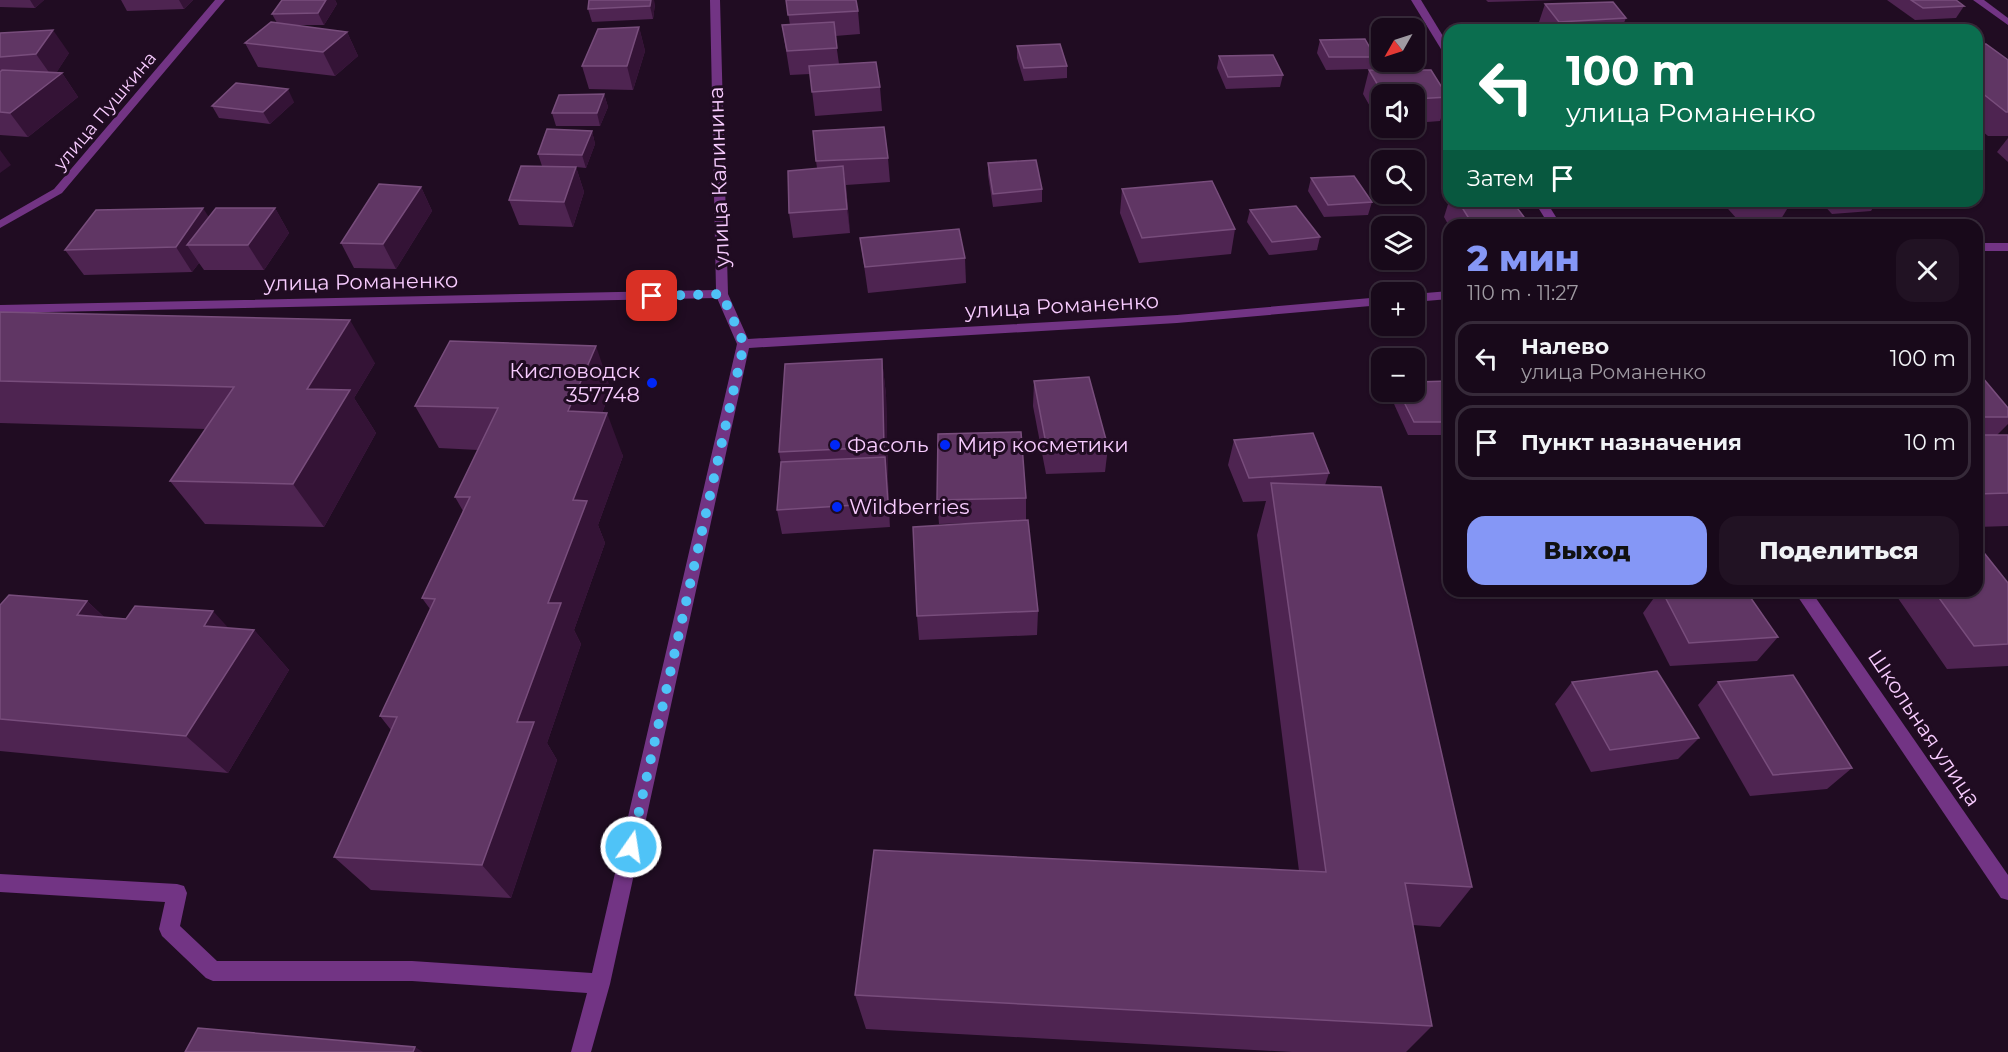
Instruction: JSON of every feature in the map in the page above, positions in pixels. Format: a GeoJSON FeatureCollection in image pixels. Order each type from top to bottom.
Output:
{"type":"FeatureCollection","features":[{"type":"Feature","properties":{"kind":"street","name":"улица Пушкина"},"geometry":{"type":"LineString","coordinates":[[0,225],[58,192],[220,0]]}},
{"type":"Feature","properties":{"kind":"street","name":"улица Калинина"},"geometry":{"type":"LineString","coordinates":[[715,0],[722,294],[744,344]]}},
{"type":"Feature","properties":{"kind":"street"},"geometry":{"type":"LineString","coordinates":[[1416,0],[1443,44]]}},
{"type":"Feature","properties":{"kind":"street"},"geometry":{"type":"LineString","coordinates":[[1978,0],[2008,22]]}},
{"type":"Feature","properties":{"kind":"street"},"geometry":{"type":"LineString","coordinates":[[1983,247],[2008,247]]}},
{"type":"Feature","properties":{"kind":"street","name":"улица Романенко"},"geometry":{"type":"LineString","coordinates":[[0,309],[722,294]]}},
{"type":"Feature","properties":{"kind":"street"},"geometry":{"type":"LineString","coordinates":[[1425,297],[1443,296]]}},
{"type":"Feature","properties":{"kind":"street","name":"улица Романенко"},"geometry":{"type":"LineString","coordinates":[[744,344],[1177,319],[1371,302]]}},
{"type":"Feature","properties":{"kind":"street"},"geometry":{"type":"LineString","coordinates":[[581,1052],[600,984],[744,344]]}},
{"type":"Feature","properties":{"kind":"street","name":"Школьная улица"},"geometry":{"type":"LineString","coordinates":[[1806,597],[2008,891]]}},
{"type":"Feature","properties":{"kind":"street"},"geometry":{"type":"LineString","coordinates":[[0,882],[177,893],[169,929],[213,971],[412,971],[600,984]]}},
{"type":"Feature","properties":{"kind":"building"},"geometry":{"type":"Polygon","coordinates":[[[282,0],[326,0],[318,13],[272,14],[282,0]]]}},
{"type":"Feature","properties":{"kind":"building"},"geometry":{"type":"Polygon","coordinates":[[[589,0],[651,0],[650,6],[588,9],[589,0]]]}},
{"type":"Feature","properties":{"kind":"building"},"geometry":{"type":"Polygon","coordinates":[[[786,0],[856,0],[858,11],[788,15],[786,0]]]}},
{"type":"Feature","properties":{"kind":"building"},"geometry":{"type":"Polygon","coordinates":[[[1911,0],[1956,0],[1964,6],[1923,8],[1911,0]]]}},
{"type":"Feature","properties":{"kind":"building"},"geometry":{"type":"Polygon","coordinates":[[[1613,2],[1626,18],[1559,22],[1545,4],[1613,2]]]}},
{"type":"Feature","properties":{"kind":"building"},"geometry":{"type":"Polygon","coordinates":[[[271,22],[347,32],[323,52],[245,43],[271,22]]]}},
{"type":"Feature","properties":{"kind":"building"},"geometry":{"type":"Polygon","coordinates":[[[834,22],[837,48],[787,51],[782,25],[834,22]]]}},
{"type":"Feature","properties":{"kind":"building"},"geometry":{"type":"Polygon","coordinates":[[[639,27],[627,66],[582,66],[598,29],[639,27]]]}},
{"type":"Feature","properties":{"kind":"building"},"geometry":{"type":"Polygon","coordinates":[[[53,30],[36,54],[0,57],[0,33],[53,30]]]}},
{"type":"Feature","properties":{"kind":"building"},"geometry":{"type":"Polygon","coordinates":[[[1365,39],[1371,50],[1371,57],[1329,57],[1320,40],[1365,39]]]}},
{"type":"Feature","properties":{"kind":"building"},"geometry":{"type":"Polygon","coordinates":[[[1060,44],[1067,66],[1024,68],[1017,46],[1060,44]]]}},
{"type":"Feature","properties":{"kind":"building"},"geometry":{"type":"Polygon","coordinates":[[[1983,44],[2008,60],[2008,112],[1983,94],[1983,44]]]}},
{"type":"Feature","properties":{"kind":"building"},"geometry":{"type":"Polygon","coordinates":[[[1273,55],[1283,75],[1228,77],[1219,56],[1273,55]]]}},
{"type":"Feature","properties":{"kind":"building"},"geometry":{"type":"Polygon","coordinates":[[[876,62],[880,87],[812,92],[809,66],[876,62]]]}},
{"type":"Feature","properties":{"kind":"building"},"geometry":{"type":"Polygon","coordinates":[[[2,70],[62,73],[10,113],[0,112],[0,72],[2,70]]]}},
{"type":"Feature","properties":{"kind":"building"},"geometry":{"type":"Polygon","coordinates":[[[1369,70],[1371,72],[1425,72],[1425,70],[1431,70],[1443,89],[1443,97],[1425,98],[1425,84],[1377,84],[1369,70]]]}},
{"type":"Feature","properties":{"kind":"building"},"geometry":{"type":"Polygon","coordinates":[[[236,83],[288,89],[263,112],[212,106],[236,83]]]}},
{"type":"Feature","properties":{"kind":"building"},"geometry":{"type":"Polygon","coordinates":[[[604,94],[597,113],[552,113],[559,95],[604,94]]]}},
{"type":"Feature","properties":{"kind":"building"},"geometry":{"type":"Polygon","coordinates":[[[884,127],[888,158],[816,161],[813,131],[884,127]]]}},
{"type":"Feature","properties":{"kind":"building"},"geometry":{"type":"Polygon","coordinates":[[[547,129],[592,131],[582,155],[538,154],[547,129]]]}},
{"type":"Feature","properties":{"kind":"building"},"geometry":{"type":"Polygon","coordinates":[[[1036,160],[1042,189],[993,194],[988,163],[1036,160]]]}},
{"type":"Feature","properties":{"kind":"building"},"geometry":{"type":"Polygon","coordinates":[[[521,166],[576,167],[564,202],[509,200],[521,166]]]}},
{"type":"Feature","properties":{"kind":"building"},"geometry":{"type":"Polygon","coordinates":[[[843,166],[847,209],[789,213],[788,171],[843,166]]]}},
{"type":"Feature","properties":{"kind":"building"},"geometry":{"type":"Polygon","coordinates":[[[1354,176],[1371,202],[1328,205],[1311,178],[1354,176]]]}},
{"type":"Feature","properties":{"kind":"building"},"geometry":{"type":"Polygon","coordinates":[[[1212,181],[1235,229],[1142,238],[1122,189],[1212,181]]]}},
{"type":"Feature","properties":{"kind":"building"},"geometry":{"type":"Polygon","coordinates":[[[379,184],[421,187],[383,244],[341,243],[379,184]]]}},
{"type":"Feature","properties":{"kind":"building"},"geometry":{"type":"Polygon","coordinates":[[[1296,206],[1320,237],[1272,242],[1250,210],[1296,206]]]}},
{"type":"Feature","properties":{"kind":"building"},"geometry":{"type":"Polygon","coordinates":[[[1462,207],[1516,207],[1526,219],[1469,219],[1462,207]]]}},
{"type":"Feature","properties":{"kind":"building"},"geometry":{"type":"Polygon","coordinates":[[[203,208],[176,247],[65,250],[96,210],[203,208]]]}},
{"type":"Feature","properties":{"kind":"building"},"geometry":{"type":"Polygon","coordinates":[[[216,208],[275,208],[248,245],[187,245],[216,208]]]}},
{"type":"Feature","properties":{"kind":"building"},"geometry":{"type":"Polygon","coordinates":[[[959,229],[965,258],[865,267],[860,238],[959,229]]]}},
{"type":"Feature","properties":{"kind":"building"},"geometry":{"type":"Polygon","coordinates":[[[0,312],[350,320],[307,389],[350,390],[293,484],[170,481],[234,387],[0,381],[0,312]]]}},
{"type":"Feature","properties":{"kind":"building"},"geometry":{"type":"Polygon","coordinates":[[[450,341],[596,346],[568,411],[607,413],[573,500],[587,501],[548,603],[561,603],[517,722],[534,722],[482,865],[334,857],[397,717],[380,716],[435,599],[422,598],[470,497],[455,497],[498,408],[415,406],[450,341]]]}},
{"type":"Feature","properties":{"kind":"building"},"geometry":{"type":"Polygon","coordinates":[[[882,359],[884,447],[779,452],[785,364],[882,359]]]}},
{"type":"Feature","properties":{"kind":"building"},"geometry":{"type":"Polygon","coordinates":[[[1089,377],[1108,447],[1047,449],[1034,381],[1089,377]]]}},
{"type":"Feature","properties":{"kind":"building"},"geometry":{"type":"Polygon","coordinates":[[[1983,378],[2008,408],[2008,417],[1983,417],[1983,378]]]}},
{"type":"Feature","properties":{"kind":"building"},"geometry":{"type":"Polygon","coordinates":[[[1443,381],[1443,422],[1414,422],[1404,402],[1425,402],[1425,382],[1443,381]]]}},
{"type":"Feature","properties":{"kind":"building"},"geometry":{"type":"Polygon","coordinates":[[[1021,432],[1026,498],[937,500],[938,434],[1021,432]]]}},
{"type":"Feature","properties":{"kind":"building"},"geometry":{"type":"Polygon","coordinates":[[[1313,433],[1329,473],[1249,478],[1234,440],[1313,433]]]}},
{"type":"Feature","properties":{"kind":"building"},"geometry":{"type":"Polygon","coordinates":[[[1983,435],[2008,435],[2008,493],[1983,494],[1983,435]]]}},
{"type":"Feature","properties":{"kind":"building"},"geometry":{"type":"Polygon","coordinates":[[[885,457],[888,503],[777,510],[781,462],[885,457]]]}},
{"type":"Feature","properties":{"kind":"building"},"geometry":{"type":"Polygon","coordinates":[[[1271,483],[1381,487],[1472,887],[1405,883],[1432,1026],[855,995],[874,850],[1326,872],[1271,483]]]}},
{"type":"Feature","properties":{"kind":"building"},"geometry":{"type":"Polygon","coordinates":[[[1028,520],[1038,611],[917,616],[913,527],[1028,520]]]}},
{"type":"Feature","properties":{"kind":"building"},"geometry":{"type":"Polygon","coordinates":[[[1983,552],[2008,583],[2008,644],[1974,646],[1938,597],[1983,597],[1983,552]]]}},
{"type":"Feature","properties":{"kind":"building"},"geometry":{"type":"Polygon","coordinates":[[[9,595],[87,601],[77,615],[126,619],[135,606],[213,611],[204,626],[254,630],[186,736],[0,719],[0,605],[9,595]]]}},
{"type":"Feature","properties":{"kind":"building"},"geometry":{"type":"Polygon","coordinates":[[[1665,597],[1750,597],[1778,637],[1689,643],[1665,597]]]}},
{"type":"Feature","properties":{"kind":"building"},"geometry":{"type":"Polygon","coordinates":[[[1657,671],[1699,738],[1610,750],[1572,682],[1657,671]]]}},
{"type":"Feature","properties":{"kind":"building"},"geometry":{"type":"Polygon","coordinates":[[[1793,675],[1852,768],[1773,775],[1718,682],[1793,675]]]}},
{"type":"Feature","properties":{"kind":"building"},"geometry":{"type":"Polygon","coordinates":[[[198,1028],[415,1047],[413,1052],[185,1052],[198,1028]]]}},
{"type":"Feature","properties":{"kind":"place","name":"Кисловодск 357748"},"geometry":{"type":"Point","coordinates":[652,383]}},
{"type":"Feature","properties":{"kind":"place","name":"Фасоль"},"geometry":{"type":"Point","coordinates":[835,445]}},
{"type":"Feature","properties":{"kind":"place","name":"Мир косметики"},"geometry":{"type":"Point","coordinates":[945,445]}},
{"type":"Feature","properties":{"kind":"place","name":"Wildberries"},"geometry":{"type":"Point","coordinates":[837,507]}},
{"type":"Feature","properties":{"kind":"route"},"geometry":{"type":"LineString","coordinates":[[631,847],[744,344],[722,294],[652,296]]}}]}
